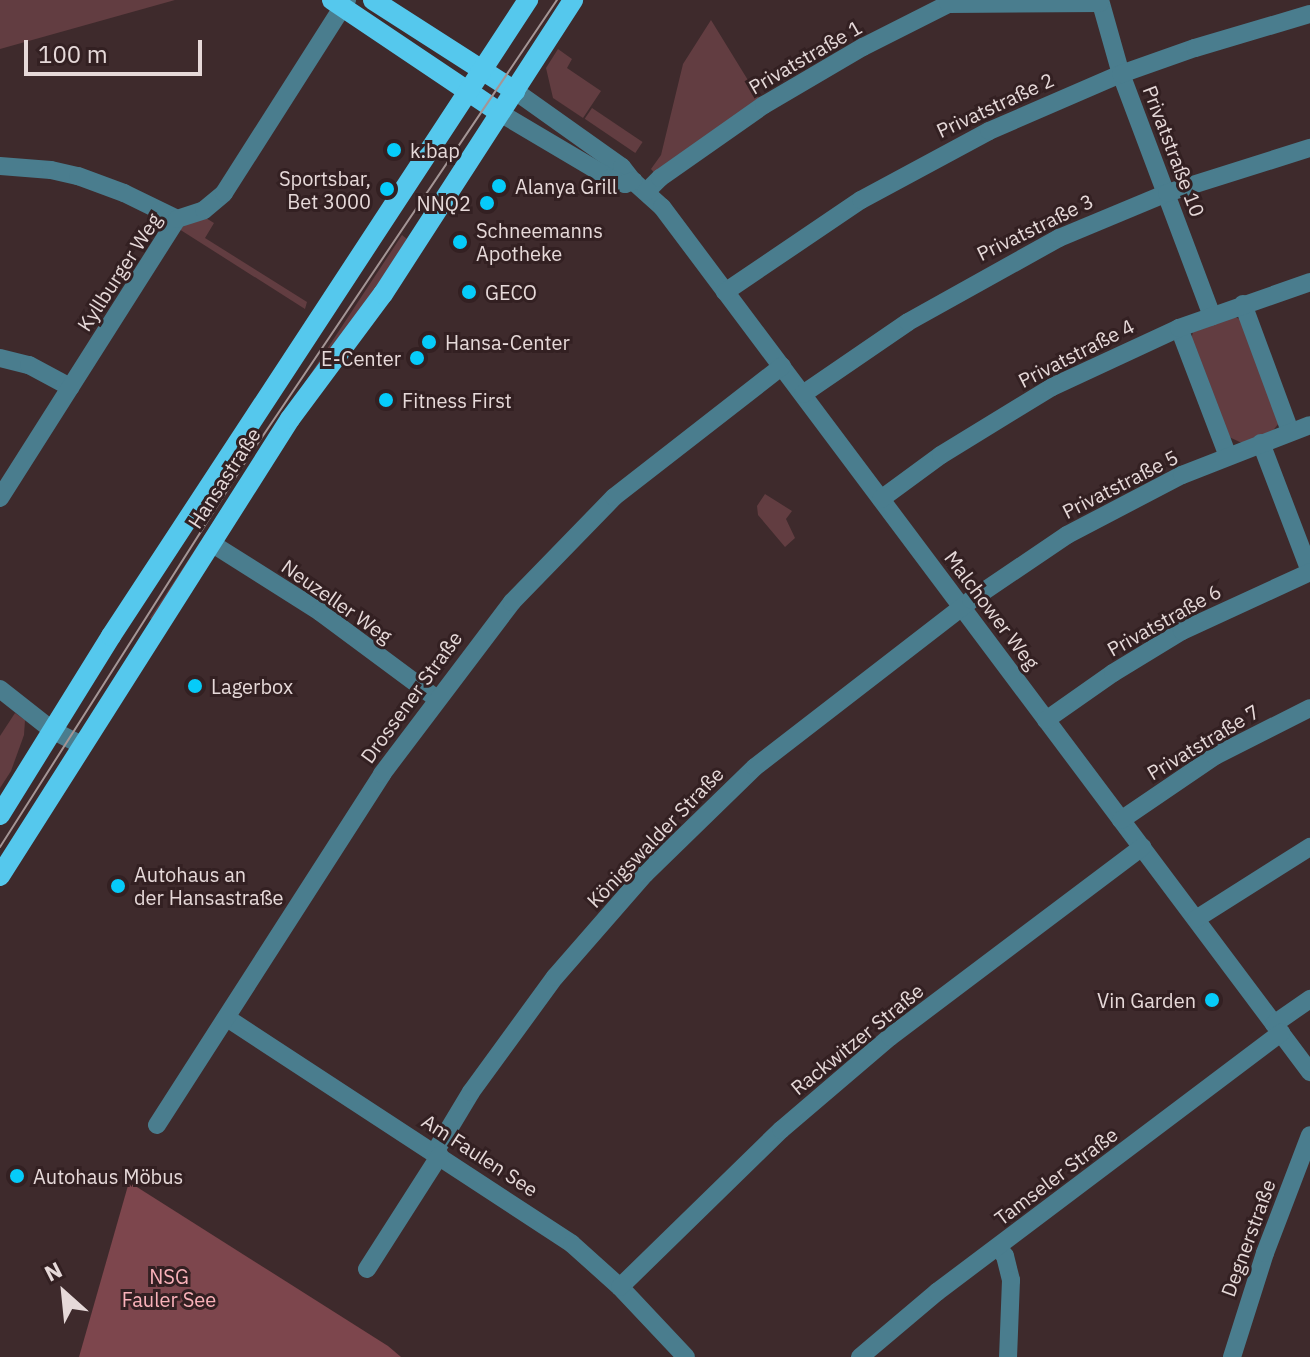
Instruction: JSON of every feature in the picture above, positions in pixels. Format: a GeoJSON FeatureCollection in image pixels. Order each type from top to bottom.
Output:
{"type":"FeatureCollection","features":[{"type":"Feature","properties":{"kind":"main road"},"geometry":{"type":"LineString","coordinates":[[373,0],[515,91]]}},
{"type":"Feature","properties":{"kind":"main road","name":"Hansastraße"},"geometry":{"type":"LineString","coordinates":[[0,815],[52,730],[528,0]]}},
{"type":"Feature","properties":{"kind":"main road","name":"Hansastraße"},"geometry":{"type":"LineString","coordinates":[[0,876],[290,419],[383,294],[573,0]]}},
{"type":"Feature","properties":{"kind":"main road"},"geometry":{"type":"LineString","coordinates":[[340,2],[500,113]]}},
{"type":"Feature","properties":{"kind":"street","name":"Kyllburger Weg"},"geometry":{"type":"LineString","coordinates":[[0,498],[177,219],[204,210],[224,193],[308,62],[340,2]]}},
{"type":"Feature","properties":{"kind":"street","name":"Privatstraße 10"},"geometry":{"type":"LineString","coordinates":[[1100,2],[1121,74],[1212,316]]}},
{"type":"Feature","properties":{"kind":"street","name":"Privatstraße 1"},"geometry":{"type":"LineString","coordinates":[[640,186],[660,178],[764,105],[863,47],[948,4],[1100,2]]}},
{"type":"Feature","properties":{"kind":"street","name":"Privatstraße 2"},"geometry":{"type":"LineString","coordinates":[[725,292],[861,200],[933,159],[1048,103],[1121,74],[1310,14]]}},
{"type":"Feature","properties":{"kind":"street","name":"Malchower Weg"},"geometry":{"type":"LineString","coordinates":[[515,91],[622,167],[640,186],[782,366],[1310,1072]]}},
{"type":"Feature","properties":{"kind":"street"},"geometry":{"type":"LineString","coordinates":[[500,113],[610,178],[640,186]]}},
{"type":"Feature","properties":{"kind":"street","name":"Privatstraße 3"},"geometry":{"type":"LineString","coordinates":[[803,394],[908,322],[1003,266],[1114,213],[1310,148]]}},
{"type":"Feature","properties":{"kind":"street"},"geometry":{"type":"LineString","coordinates":[[0,166],[78,176],[124,193],[177,219]]}},
{"type":"Feature","properties":{"kind":"street","name":"Privatstraße 4"},"geometry":{"type":"LineString","coordinates":[[881,499],[941,455],[1052,387],[1179,328],[1310,282]]}},
{"type":"Feature","properties":{"kind":"street"},"geometry":{"type":"LineString","coordinates":[[1243,304],[1290,431]]}},
{"type":"Feature","properties":{"kind":"street"},"geometry":{"type":"LineString","coordinates":[[1179,328],[1228,456]]}},
{"type":"Feature","properties":{"kind":"street"},"geometry":{"type":"LineString","coordinates":[[0,358],[29,365],[70,387]]}},
{"type":"Feature","properties":{"kind":"street","name":"Drossener Straße"},"geometry":{"type":"LineString","coordinates":[[157,1125],[382,774],[436,698],[512,602],[592,518],[689,436],[782,366]]}},
{"type":"Feature","properties":{"kind":"street","name":"Privatstraße 5"},"geometry":{"type":"LineString","coordinates":[[962,607],[1067,535],[1152,489],[1310,425]]}},
{"type":"Feature","properties":{"kind":"street"},"geometry":{"type":"LineString","coordinates":[[1261,443],[1310,572]]}},
{"type":"Feature","properties":{"kind":"street","name":"Neuzeller Weg"},"geometry":{"type":"LineString","coordinates":[[211,543],[320,612],[436,698]]}},
{"type":"Feature","properties":{"kind":"street","name":"Privatstraße 6"},"geometry":{"type":"LineString","coordinates":[[1046,720],[1113,673],[1182,631],[1310,572]]}},
{"type":"Feature","properties":{"kind":"street","name":"Königswalder Straße"},"geometry":{"type":"LineString","coordinates":[[367,1269],[471,1092],[555,977],[645,874],[755,767],[962,607]]}},
{"type":"Feature","properties":{"kind":"street"},"geometry":{"type":"LineString","coordinates":[[0,689],[52,730],[83,746]]}},
{"type":"Feature","properties":{"kind":"street","name":"Privatstraße 7"},"geometry":{"type":"LineString","coordinates":[[1121,820],[1215,756],[1310,708]]}},
{"type":"Feature","properties":{"kind":"street","name":"Rackwitzer Straße"},"geometry":{"type":"LineString","coordinates":[[620,1287],[719,1188],[890,1037],[1142,847]]}},
{"type":"Feature","properties":{"kind":"street"},"geometry":{"type":"LineString","coordinates":[[1196,919],[1310,847]]}},
{"type":"Feature","properties":{"kind":"street","name":"Tamseler Straße"},"geometry":{"type":"LineString","coordinates":[[860,1357],[1278,1028],[1310,999]]}},
{"type":"Feature","properties":{"kind":"street","name":"Am Faulen See"},"geometry":{"type":"LineString","coordinates":[[227,1018],[562,1236],[620,1287],[686,1357]]}},
{"type":"Feature","properties":{"kind":"street","name":"Degnerstraße"},"geometry":{"type":"LineString","coordinates":[[1232,1357],[1265,1253],[1310,1135]]}},
{"type":"Feature","properties":{"kind":"street"},"geometry":{"type":"LineString","coordinates":[[998,1247],[1005,1256],[1011,1280],[1008,1357]]}},
{"type":"Feature","properties":{"kind":"shaded area"},"geometry":{"type":"Polygon","coordinates":[[[0,0],[175,0],[0,49],[0,0]]]}},
{"type":"Feature","properties":{"kind":"shaded area"},"geometry":{"type":"Polygon","coordinates":[[[711,20],[762,103],[656,175],[651,169],[661,155],[683,64],[711,20]]]}},
{"type":"Feature","properties":{"kind":"shaded area"},"geometry":{"type":"Polygon","coordinates":[[[558,49],[572,59],[567,68],[601,91],[583,118],[553,98],[546,68],[558,49]]]}},
{"type":"Feature","properties":{"kind":"shaded area"},"geometry":{"type":"Polygon","coordinates":[[[592,108],[643,142],[635,153],[585,119],[592,108]]]}},
{"type":"Feature","properties":{"kind":"shaded area"},"geometry":{"type":"Polygon","coordinates":[[[201,215],[214,223],[205,238],[307,302],[305,309],[179,229],[201,215]]]}},
{"type":"Feature","properties":{"kind":"shaded area"},"geometry":{"type":"Polygon","coordinates":[[[402,235],[407,239],[392,263],[154,621],[150,618],[402,235]]]}},
{"type":"Feature","properties":{"kind":"shaded area"},"geometry":{"type":"Polygon","coordinates":[[[1235,317],[1242,320],[1279,423],[1271,433],[1242,443],[1229,437],[1191,340],[1193,332],[1235,317]]]}},
{"type":"Feature","properties":{"kind":"shaded area"},"geometry":{"type":"Polygon","coordinates":[[[765,494],[792,511],[786,519],[795,538],[785,547],[758,515],[757,506],[765,494]]]}},
{"type":"Feature","properties":{"kind":"shaded area"},"geometry":{"type":"Polygon","coordinates":[[[15,713],[25,720],[24,735],[11,771],[0,788],[0,736],[15,713]]]}},
{"type":"Feature","properties":{"kind":"green space","name":"NSG Fauler See"},"geometry":{"type":"Polygon","coordinates":[[[129,1182],[388,1346],[401,1357],[79,1357],[129,1182]]]}},
{"type":"Feature","properties":{"kind":"tram line"},"geometry":{"type":"LineString","coordinates":[[0,847],[254,449],[557,0]]}},
{"type":"Feature","properties":{"kind":"place","name":"k.bap"},"geometry":{"type":"Point","coordinates":[394,150]}},
{"type":"Feature","properties":{"kind":"place","name":"Alanya Grill"},"geometry":{"type":"Point","coordinates":[499,186]}},
{"type":"Feature","properties":{"kind":"place","name":"Sportsbar, Bet 3000"},"geometry":{"type":"Point","coordinates":[387,189]}},
{"type":"Feature","properties":{"kind":"place","name":"NNQ2"},"geometry":{"type":"Point","coordinates":[487,203]}},
{"type":"Feature","properties":{"kind":"place","name":"Schneemanns Apotheke"},"geometry":{"type":"Point","coordinates":[460,242]}},
{"type":"Feature","properties":{"kind":"place","name":"GECO"},"geometry":{"type":"Point","coordinates":[469,292]}},
{"type":"Feature","properties":{"kind":"place","name":"Hansa-Center"},"geometry":{"type":"Point","coordinates":[429,342]}},
{"type":"Feature","properties":{"kind":"place","name":"E-Center"},"geometry":{"type":"Point","coordinates":[417,358]}},
{"type":"Feature","properties":{"kind":"place","name":"Fitness First"},"geometry":{"type":"Point","coordinates":[386,400]}},
{"type":"Feature","properties":{"kind":"place","name":"Lagerbox"},"geometry":{"type":"Point","coordinates":[195,686]}},
{"type":"Feature","properties":{"kind":"place","name":"Autohaus an der Hansastraße"},"geometry":{"type":"Point","coordinates":[118,886]}},
{"type":"Feature","properties":{"kind":"place","name":"Vin Garden"},"geometry":{"type":"Point","coordinates":[1212,1000]}},
{"type":"Feature","properties":{"kind":"place","name":"Autohaus Möbus"},"geometry":{"type":"Point","coordinates":[17,1176]}}]}
